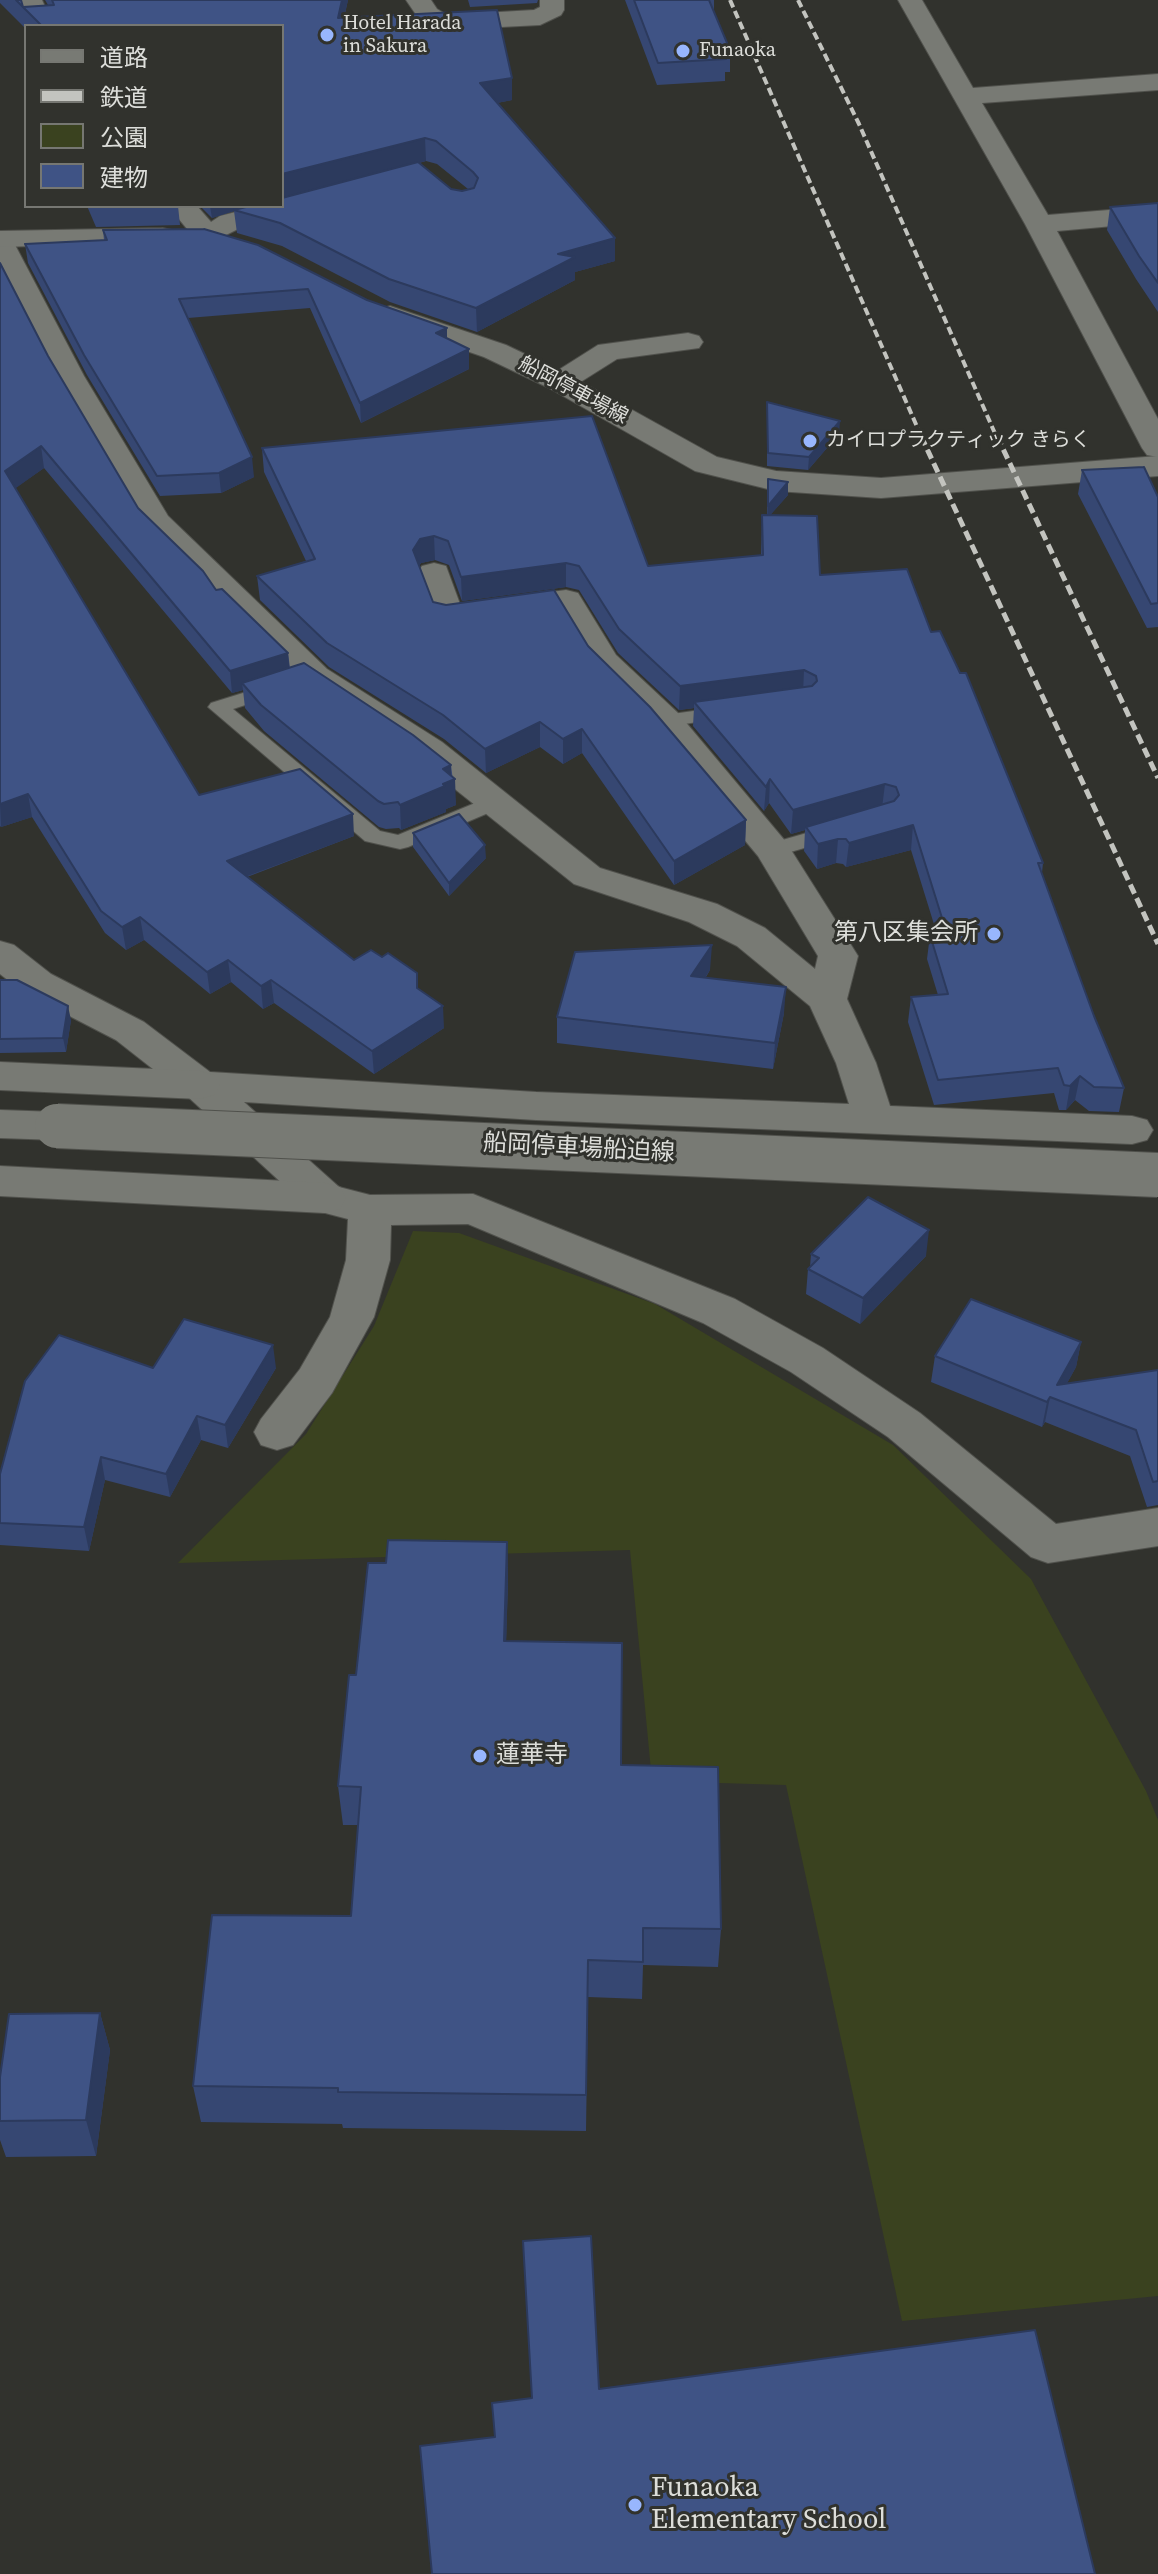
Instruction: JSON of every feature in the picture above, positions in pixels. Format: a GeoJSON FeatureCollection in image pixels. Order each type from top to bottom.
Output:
{"type":"FeatureCollection","features":[{"type":"Feature","properties":{"kind":"street"},"geometry":{"type":"LineString","coordinates":[[30,0],[40,24]]}},
{"type":"Feature","properties":{"kind":"street"},"geometry":{"type":"LineString","coordinates":[[418,0],[428,14],[442,22],[469,23],[540,17],[552,10],[552,0]]}},
{"type":"Feature","properties":{"kind":"street"},"geometry":{"type":"LineString","coordinates":[[910,0],[1039,224],[1158,448]]}},
{"type":"Feature","properties":{"kind":"street"},"geometry":{"type":"LineString","coordinates":[[966,96],[1158,82]]}},
{"type":"Feature","properties":{"kind":"street"},"geometry":{"type":"LineString","coordinates":[[208,236],[230,222],[320,199]]}},
{"type":"Feature","properties":{"kind":"street"},"geometry":{"type":"LineString","coordinates":[[184,208],[208,236]]}},
{"type":"Feature","properties":{"kind":"street"},"geometry":{"type":"LineString","coordinates":[[1039,224],[1158,214]]}},
{"type":"Feature","properties":{"kind":"street"},"geometry":{"type":"LineString","coordinates":[[246,247],[208,236],[0,241],[69,376],[155,521],[315,676],[429,750],[587,876],[703,913],[751,937],[827,999],[856,1063],[874,1119]]}},
{"type":"Feature","properties":{"kind":"street","name":"船岡停車場線"},"geometry":{"type":"LineString","coordinates":[[365,304],[495,351],[560,382],[706,464],[776,481],[881,488],[1158,466]]}},
{"type":"Feature","properties":{"kind":"street"},"geometry":{"type":"LineString","coordinates":[[560,382],[609,351],[688,342]]}},
{"type":"Feature","properties":{"kind":"street"},"geometry":{"type":"LineString","coordinates":[[434,573],[447,616],[566,600],[602,661],[665,721],[773,850],[838,956],[827,999]]}},
{"type":"Feature","properties":{"kind":"street"},"geometry":{"type":"LineString","coordinates":[[0,954],[37,983],[130,1031],[200,1085],[325,1198]]}},
{"type":"Feature","properties":{"kind":"street"},"geometry":{"type":"LineString","coordinates":[[0,1076],[536,1106],[1132,1130]]}},
{"type":"Feature","properties":{"kind":"street","name":"船岡停車場船迫線"},"geometry":{"type":"LineString","coordinates":[[0,1124],[1158,1175]]}},
{"type":"Feature","properties":{"kind":"street"},"geometry":{"type":"LineString","coordinates":[[0,1181],[325,1198],[370,1210],[473,1209],[719,1311],[807,1360],[904,1425],[1048,1544],[1158,1527]]}},
{"type":"Feature","properties":{"kind":"street"},"geometry":{"type":"LineString","coordinates":[[277,1432],[316,1381],[352,1317],[368,1260],[370,1210]]}},
{"type":"Feature","properties":{"kind":"lane"},"geometry":{"type":"LineString","coordinates":[[315,676],[218,707],[373,836],[400,842],[492,803]]}},
{"type":"Feature","properties":{"kind":"lane"},"geometry":{"type":"LineString","coordinates":[[665,721],[757,709]]}},
{"type":"Feature","properties":{"kind":"lane"},"geometry":{"type":"LineString","coordinates":[[773,850],[855,826]]}},
{"type":"Feature","properties":{"kind":"green space"},"geometry":{"type":"Polygon","coordinates":[[[413,1231],[459,1233],[655,1304],[893,1445],[1031,1579],[1146,1791],[1158,1820],[1158,2296],[902,2321],[786,1785],[652,1781],[630,1550],[178,1563],[306,1434],[374,1326],[413,1231]]]}},
{"type":"Feature","properties":{"kind":"building"},"geometry":{"type":"Polygon","coordinates":[[[52,0],[342,0],[338,18],[497,10],[512,78],[480,83],[615,238],[558,254],[575,257],[476,308],[389,279],[280,223],[234,210],[284,208],[284,197],[418,162],[451,189],[462,191],[474,188],[478,178],[436,141],[425,138],[284,173],[284,24],[40,24],[23,7],[54,5],[52,0]]]}},
{"type":"Feature","properties":{"kind":"building"},"geometry":{"type":"Polygon","coordinates":[[[634,0],[709,0],[730,50],[722,51],[726,59],[658,63],[634,0]]]}},
{"type":"Feature","properties":{"kind":"building"},"geometry":{"type":"Polygon","coordinates":[[[1158,203],[1158,283],[1110,207],[1158,203]]]}},
{"type":"Feature","properties":{"kind":"building"},"geometry":{"type":"Polygon","coordinates":[[[204,229],[258,245],[367,300],[447,328],[436,333],[469,349],[360,403],[308,289],[179,299],[252,457],[219,473],[157,476],[84,355],[25,244],[107,240],[103,230],[204,229]]]}},
{"type":"Feature","properties":{"kind":"building"},"geometry":{"type":"Polygon","coordinates":[[[0,263],[48,356],[138,508],[203,571],[216,590],[222,589],[288,653],[230,671],[41,446],[5,471],[199,795],[300,769],[353,814],[227,861],[354,960],[371,950],[382,957],[388,953],[417,973],[417,988],[443,1006],[372,1051],[271,980],[261,986],[228,960],[207,972],[140,917],[122,927],[101,911],[28,794],[0,804],[0,263]]]}},
{"type":"Feature","properties":{"kind":"building"},"geometry":{"type":"Polygon","coordinates":[[[767,402],[840,421],[809,457],[768,453],[767,402]]]}},
{"type":"Feature","properties":{"kind":"building"},"geometry":{"type":"Polygon","coordinates":[[[592,416],[648,566],[763,555],[762,515],[817,516],[820,575],[907,569],[931,632],[940,631],[960,673],[966,673],[1043,863],[1038,863],[1124,1088],[1094,1087],[1080,1076],[1070,1086],[1064,1085],[1058,1068],[938,1080],[911,997],[948,994],[930,935],[947,934],[913,825],[849,843],[846,839],[838,839],[818,844],[806,827],[894,801],[899,795],[896,787],[885,784],[793,810],[770,779],[766,787],[694,702],[812,686],[817,681],[816,676],[804,670],[680,686],[619,629],[579,566],[566,563],[461,577],[448,541],[434,536],[420,539],[413,550],[433,602],[446,605],[554,590],[588,646],[650,707],[746,820],[674,861],[582,729],[563,739],[540,722],[485,749],[443,715],[327,643],[257,576],[315,559],[262,448],[592,416]]]}},
{"type":"Feature","properties":{"kind":"building"},"geometry":{"type":"Polygon","coordinates":[[[1144,467],[1158,497],[1158,603],[1151,604],[1082,470],[1144,467]]]}},
{"type":"Feature","properties":{"kind":"building"},"geometry":{"type":"Polygon","coordinates":[[[768,479],[788,482],[768,506],[768,479]]]}},
{"type":"Feature","properties":{"kind":"building"},"geometry":{"type":"Polygon","coordinates":[[[304,663],[413,735],[451,765],[443,769],[455,779],[400,805],[398,802],[384,804],[261,705],[242,683],[304,663]]]}},
{"type":"Feature","properties":{"kind":"building"},"geometry":{"type":"Polygon","coordinates":[[[459,814],[485,845],[449,883],[413,833],[459,814]]]}},
{"type":"Feature","properties":{"kind":"building"},"geometry":{"type":"Polygon","coordinates":[[[712,945],[691,976],[786,987],[775,1043],[557,1017],[575,952],[712,945]]]}},
{"type":"Feature","properties":{"kind":"building"},"geometry":{"type":"Polygon","coordinates":[[[0,980],[17,980],[68,1006],[63,1038],[0,1039],[0,980]]]}},
{"type":"Feature","properties":{"kind":"building"},"geometry":{"type":"Polygon","coordinates":[[[868,1197],[929,1230],[863,1298],[808,1269],[819,1258],[811,1254],[868,1197]]]}},
{"type":"Feature","properties":{"kind":"building"},"geometry":{"type":"Polygon","coordinates":[[[971,1299],[1081,1342],[1057,1385],[1158,1370],[1158,1481],[1153,1482],[1136,1430],[1050,1397],[1047,1402],[935,1356],[971,1299]]]}},
{"type":"Feature","properties":{"kind":"building"},"geometry":{"type":"Polygon","coordinates":[[[184,1319],[273,1345],[225,1425],[197,1416],[166,1474],[101,1457],[84,1527],[0,1523],[0,1474],[25,1381],[59,1335],[153,1368],[184,1319]]]}},
{"type":"Feature","properties":{"kind":"building"},"geometry":{"type":"Polygon","coordinates":[[[388,1540],[507,1542],[504,1641],[622,1643],[621,1765],[718,1767],[721,1929],[643,1928],[643,1962],[588,1960],[586,2095],[338,2092],[338,2088],[193,2086],[212,1915],[351,1916],[361,1787],[338,1786],[349,1675],[356,1675],[368,1563],[386,1563],[388,1540]]]}},
{"type":"Feature","properties":{"kind":"building"},"geometry":{"type":"Polygon","coordinates":[[[100,2013],[86,2120],[0,2121],[0,2077],[9,2014],[100,2013]]]}},
{"type":"Feature","properties":{"kind":"building","name":"Funaoka Elementary School"},"geometry":{"type":"Polygon","coordinates":[[[591,2236],[599,2389],[1035,2330],[1095,2574],[432,2574],[420,2446],[495,2437],[492,2403],[532,2398],[523,2241],[591,2236]]]}},
{"type":"Feature","properties":{"kind":"railway"},"geometry":{"type":"LineString","coordinates":[[730,0],[922,438]]}},
{"type":"Feature","properties":{"kind":"railway"},"geometry":{"type":"LineString","coordinates":[[798,0],[859,124],[997,438]]}},
{"type":"Feature","properties":{"kind":"railway"},"geometry":{"type":"LineString","coordinates":[[921,436],[1158,944]]}},
{"type":"Feature","properties":{"kind":"railway"},"geometry":{"type":"LineString","coordinates":[[997,436],[1158,778]]}},
{"type":"Feature","properties":{"kind":"place","name":"Hotel Harada in Sakura"},"geometry":{"type":"Point","coordinates":[327,35]}},
{"type":"Feature","properties":{"kind":"place","name":"Funaoka"},"geometry":{"type":"Point","coordinates":[683,51]}},
{"type":"Feature","properties":{"kind":"place","name":"カイロプラクティック きらく"},"geometry":{"type":"Point","coordinates":[810,441]}},
{"type":"Feature","properties":{"kind":"place","name":"第八区集会所"},"geometry":{"type":"Point","coordinates":[994,934]}},
{"type":"Feature","properties":{"kind":"place","name":"蓮華寺"},"geometry":{"type":"Point","coordinates":[480,1756]}},
{"type":"Feature","properties":{"kind":"place","name":"Funaoka Elementary School"},"geometry":{"type":"Point","coordinates":[635,2505]}}]}
